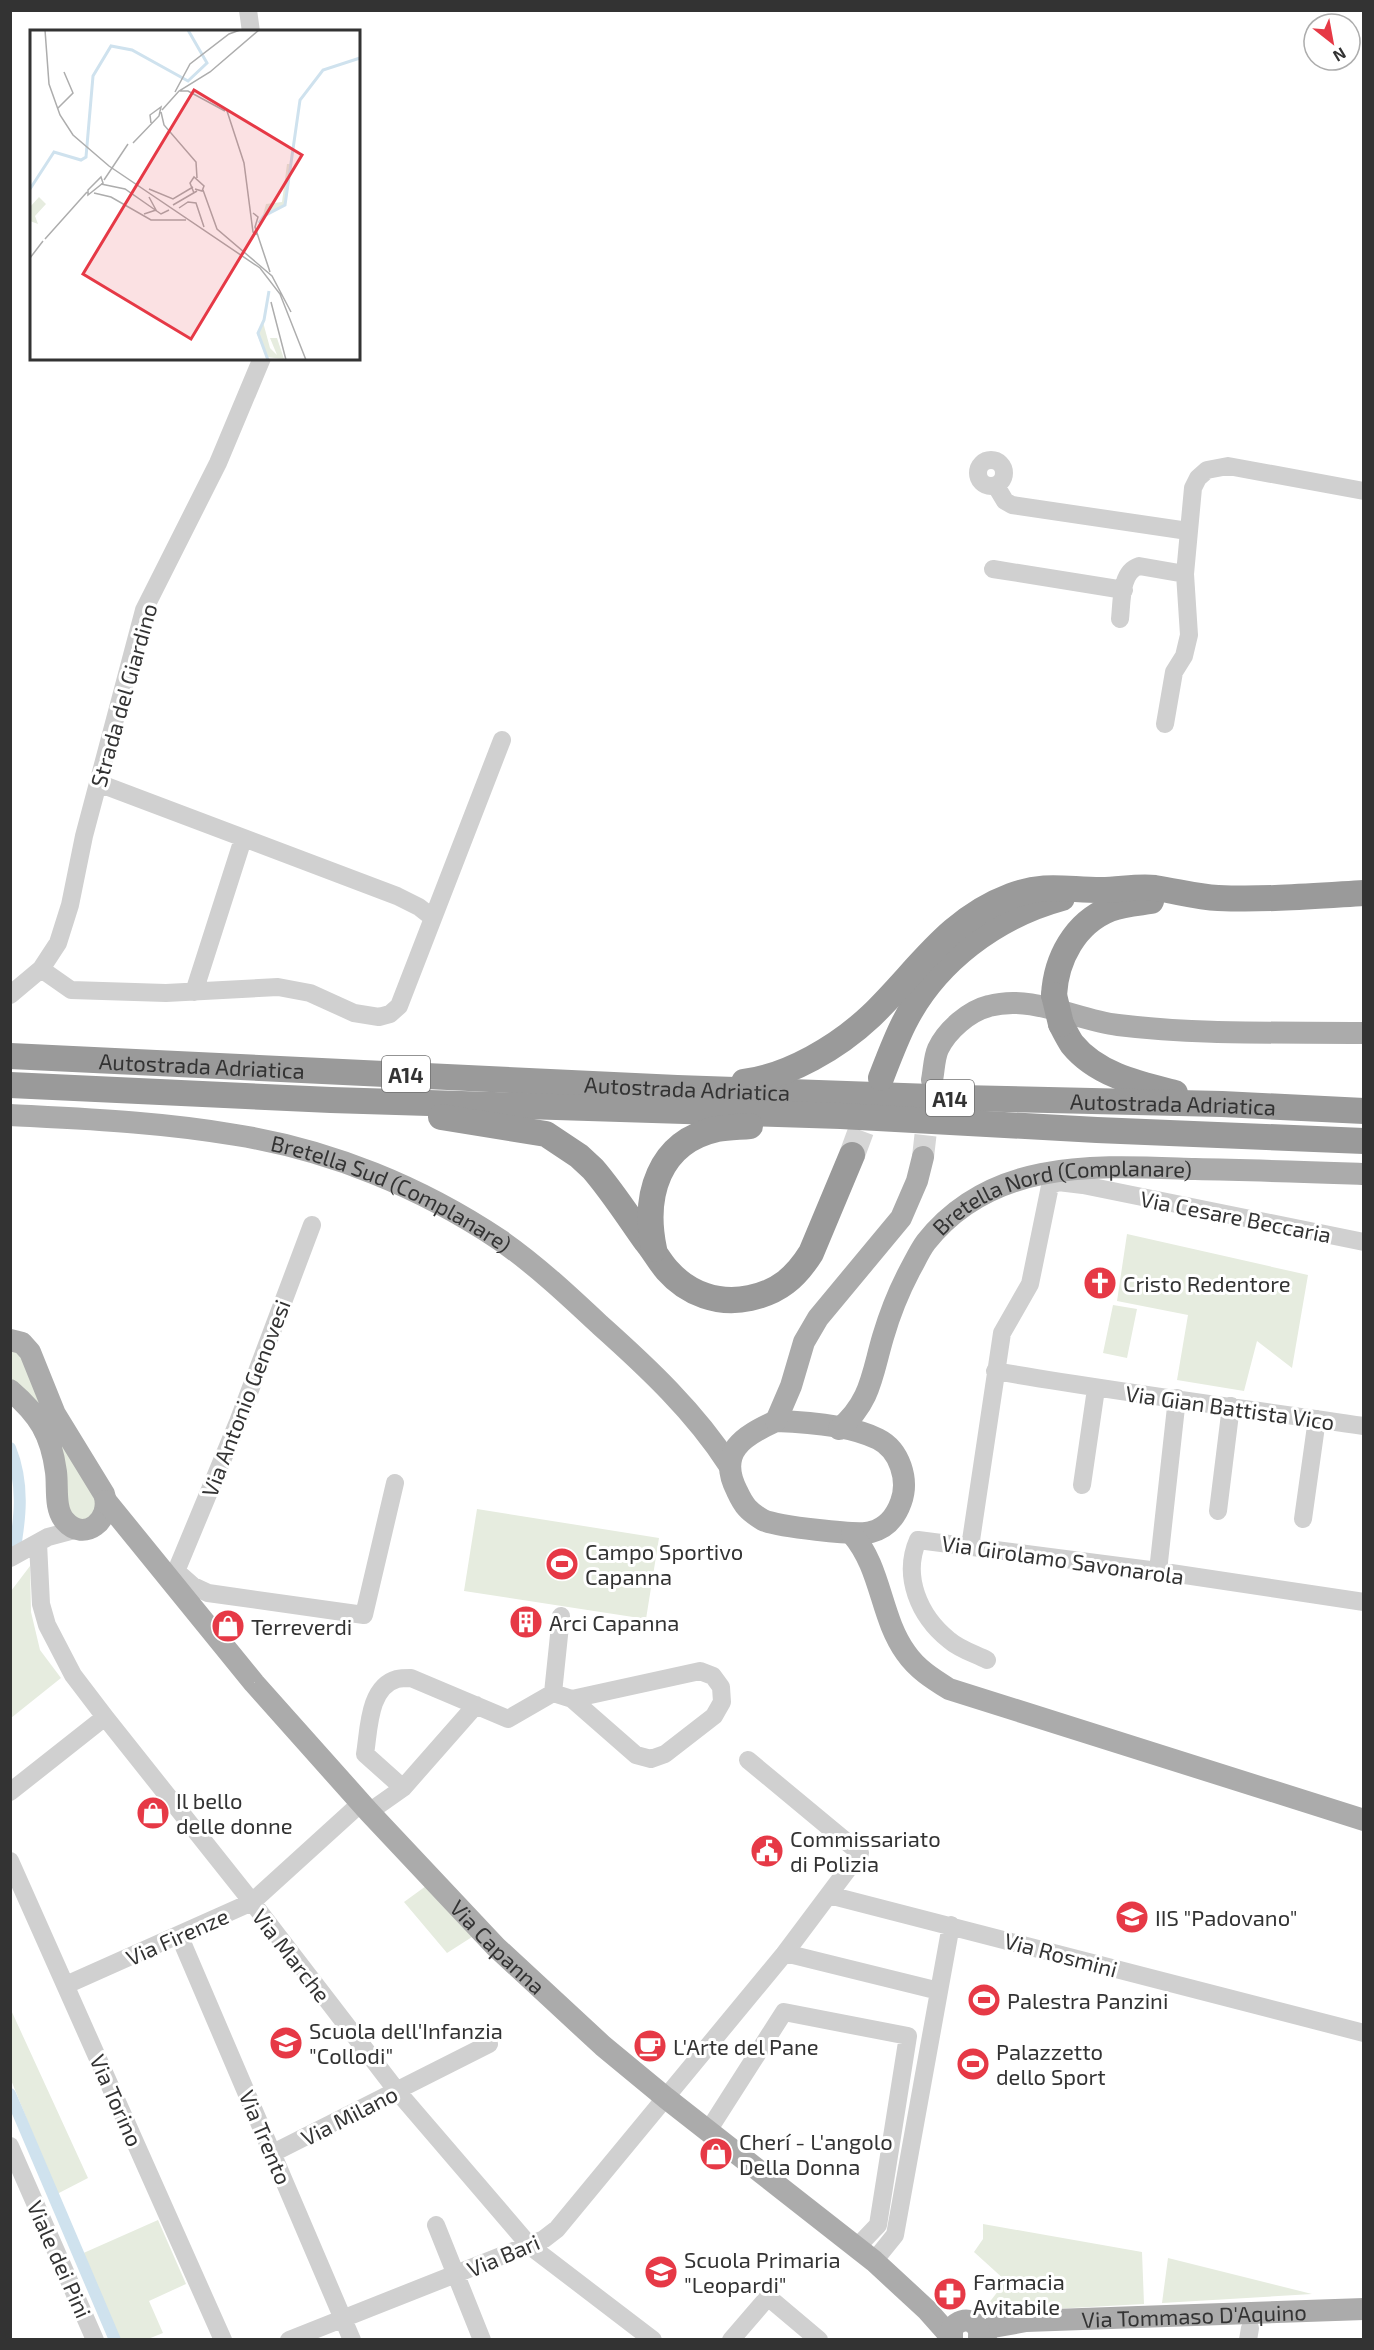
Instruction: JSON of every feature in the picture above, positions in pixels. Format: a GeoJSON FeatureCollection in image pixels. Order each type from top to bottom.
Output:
{"type":"FeatureCollection","features":[{"type":"Feature","properties":{"kind":"highway"},"geometry":{"type":"LineString","coordinates":[[677,1088],[747,1082],[772,1076],[820,1053],[871,1016],[925,956],[952,930],[987,907],[1011,896],[1041,887],[1101,890],[1143,887],[1215,897],[1249,898],[1364,894]]}},
{"type":"Feature","properties":{"kind":"highway"},"geometry":{"type":"LineString","coordinates":[[881,1078],[905,1022],[918,1000],[941,970],[970,944],[1019,913],[1057,899],[1101,890]]}},
{"type":"Feature","properties":{"kind":"highway"},"geometry":{"type":"LineString","coordinates":[[1190,894],[1123,905],[1094,918],[1078,932],[1066,949],[1057,970],[1054,995],[1060,1024],[1072,1044],[1095,1064],[1122,1078],[1222,1104]]}},
{"type":"Feature","properties":{"kind":"highway","name":"Autostrada Adriatica"},"geometry":{"type":"LineString","coordinates":[[10,1056],[677,1088],[1222,1104],[1364,1111]]}},
{"type":"Feature","properties":{"kind":"highway","name":"Autostrada Adriatica"},"geometry":{"type":"LineString","coordinates":[[10,1085],[331,1100],[841,1116],[1364,1141]]}},
{"type":"Feature","properties":{"kind":"highway"},"geometry":{"type":"LineString","coordinates":[[331,1100],[546,1134],[579,1156],[593,1169],[666,1269],[696,1293],[726,1301],[761,1296],[778,1289],[791,1280],[811,1253],[852,1155]]}},
{"type":"Feature","properties":{"kind":"highway"},"geometry":{"type":"LineString","coordinates":[[655,1252],[650,1224],[653,1191],[665,1162],[680,1147],[695,1137],[717,1129],[841,1116]]}},
{"type":"Feature","properties":{"kind":"main road"},"geometry":{"type":"LineString","coordinates":[[932,1080],[938,1050],[950,1031],[967,1017],[987,1006],[1005,1003],[1035,1004],[1116,1025],[1238,1032],[1364,1033]]}},
{"type":"Feature","properties":{"kind":"main road","name":"Bretella Sud (Complanare)"},"geometry":{"type":"LineString","coordinates":[[10,1115],[135,1122],[238,1135],[308,1151],[375,1173],[441,1204],[500,1240],[541,1271],[618,1341],[702,1425],[729,1465]]}},
{"type":"Feature","properties":{"kind":"main road"},"geometry":{"type":"LineString","coordinates":[[776,1421],[791,1386],[804,1342],[818,1318],[901,1218],[917,1181],[923,1157]]}},
{"type":"Feature","properties":{"kind":"main road","name":"Bretella Nord (Complanare)"},"geometry":{"type":"LineString","coordinates":[[839,1429],[861,1407],[870,1387],[883,1336],[900,1289],[925,1242],[955,1212],[993,1189],[1030,1175],[1076,1167],[1118,1166],[1364,1174]]}},
{"type":"Feature","properties":{"kind":"main road","name":"Via Capanna"},"geometry":{"type":"LineString","coordinates":[[10,1340],[22,1343],[30,1352],[55,1414],[106,1501],[174,1576],[254,1683],[384,1828],[528,1978],[666,2098],[866,2254],[927,2310],[965,2333]]}},
{"type":"Feature","properties":{"kind":"main road"},"geometry":{"type":"LineString","coordinates":[[791,1386],[806,1422]]}},
{"type":"Feature","properties":{"kind":"main road","name":"Bretella Nord (Complanare)"},"geometry":{"type":"LineString","coordinates":[[870,1387],[874,1424],[879,1439]]}},
{"type":"Feature","properties":{"kind":"main road"},"geometry":{"type":"LineString","coordinates":[[10,1390],[29,1406],[49,1438],[61,1515],[71,1526],[88,1527],[108,1522],[127,1525]]}},
{"type":"Feature","properties":{"kind":"main road"},"geometry":{"type":"LineString","coordinates":[[874,1571],[885,1527],[898,1511],[905,1492],[904,1472],[894,1452],[879,1439],[806,1422],[776,1421],[750,1433],[735,1447],[729,1465],[731,1479],[745,1508],[766,1522],[852,1534],[870,1533],[885,1527]]}},
{"type":"Feature","properties":{"kind":"main road","name":"Bretella Sud (Complanare)"},"geometry":{"type":"LineString","coordinates":[[702,1425],[734,1434],[750,1433]]}},
{"type":"Feature","properties":{"kind":"main road"},"geometry":{"type":"LineString","coordinates":[[88,1527],[105,1514],[106,1501]]}},
{"type":"Feature","properties":{"kind":"main road"},"geometry":{"type":"LineString","coordinates":[[852,1534],[861,1544],[874,1571],[886,1611],[907,1655],[927,1675],[949,1689],[1364,1820]]}},
{"type":"Feature","properties":{"kind":"main road","name":"Via Tommaso D'Aquino"},"geometry":{"type":"LineString","coordinates":[[965,2333],[1002,2318],[1026,2321],[1364,2309]]}},
{"type":"Feature","properties":{"kind":"street"},"geometry":{"type":"LineString","coordinates":[[248,10],[251,30]]}},
{"type":"Feature","properties":{"kind":"street","name":"Strada del Giardino"},"geometry":{"type":"LineString","coordinates":[[10,995],[41,969],[58,943],[70,905],[75,870],[144,610],[218,463],[261,360]]}},
{"type":"Feature","properties":{"kind":"street"},"geometry":{"type":"LineString","coordinates":[[1165,724],[1174,672],[1184,656],[1189,635],[1185,574],[1193,488],[1198,478],[1206,470],[1228,466],[1364,490]]}},
{"type":"Feature","properties":{"kind":"street"},"geometry":{"type":"LineString","coordinates":[[996,486],[1005,501],[1012,505],[1188,531]]}},
{"type":"Feature","properties":{"kind":"street"},"geometry":{"type":"LineString","coordinates":[[1119,619],[1127,574],[1135,567],[1185,574]]}},
{"type":"Feature","properties":{"kind":"street"},"geometry":{"type":"LineString","coordinates":[[993,569],[1124,590]]}},
{"type":"Feature","properties":{"kind":"street"},"geometry":{"type":"LineString","coordinates":[[41,969],[71,990],[166,993],[278,987],[310,993],[354,1013],[379,1017],[390,1014],[399,1006],[502,740]]}},
{"type":"Feature","properties":{"kind":"street"},"geometry":{"type":"LineString","coordinates":[[98,783],[397,896],[419,907],[433,918]]}},
{"type":"Feature","properties":{"kind":"street"},"geometry":{"type":"LineString","coordinates":[[194,992],[243,839]]}},
{"type":"Feature","properties":{"kind":"street","name":"Via Cesare Beccaria"},"geometry":{"type":"LineString","coordinates":[[970,1547],[1002,1333],[1030,1284],[1050,1186],[1058,1182],[1095,1188],[1364,1242]]}},
{"type":"Feature","properties":{"kind":"street","name":"Via Antonio Genovesi"},"geometry":{"type":"LineString","coordinates":[[174,1576],[238,1422],[312,1225]]}},
{"type":"Feature","properties":{"kind":"street","name":"Via Gian Battista Vico"},"geometry":{"type":"LineString","coordinates":[[995,1371],[1096,1389],[1177,1398],[1364,1426]]}},
{"type":"Feature","properties":{"kind":"street","name":"Via Gian Battista Vico"},"geometry":{"type":"LineString","coordinates":[[1082,1485],[1096,1389]]}},
{"type":"Feature","properties":{"kind":"street"},"geometry":{"type":"LineString","coordinates":[[1158,1571],[1177,1398]]}},
{"type":"Feature","properties":{"kind":"street"},"geometry":{"type":"LineString","coordinates":[[1218,1511],[1231,1406]]}},
{"type":"Feature","properties":{"kind":"street"},"geometry":{"type":"LineString","coordinates":[[1303,1519],[1317,1419]]}},
{"type":"Feature","properties":{"kind":"street"},"geometry":{"type":"LineString","coordinates":[[174,1576],[208,1593],[364,1615],[395,1483]]}},
{"type":"Feature","properties":{"kind":"street"},"geometry":{"type":"LineString","coordinates":[[43,1540],[58,1524],[61,1515]]}},
{"type":"Feature","properties":{"kind":"street"},"geometry":{"type":"LineString","coordinates":[[15,1556],[43,1540],[88,1527]]}},
{"type":"Feature","properties":{"kind":"street","name":"Via Marche"},"geometry":{"type":"LineString","coordinates":[[43,1540],[41,1604],[47,1625],[73,1675],[105,1718],[252,1902],[397,2091],[530,2247],[653,2340]]}},
{"type":"Feature","properties":{"kind":"street","name":"Via Girolamo Savonarola"},"geometry":{"type":"LineString","coordinates":[[987,1660],[950,1641],[928,1619],[911,1583],[911,1556],[918,1540],[1158,1571],[1364,1602]]}},
{"type":"Feature","properties":{"kind":"street"},"geometry":{"type":"LineString","coordinates":[[553,1693],[561,1616]]}},
{"type":"Feature","properties":{"kind":"street"},"geometry":{"type":"LineString","coordinates":[[403,1788],[365,1754],[374,1702],[382,1688],[396,1679],[411,1678],[508,1719],[553,1693],[572,1699],[636,1755],[651,1759],[665,1754],[714,1716],[722,1702],[721,1687],[713,1676],[700,1671],[572,1699]]}},
{"type":"Feature","properties":{"kind":"street"},"geometry":{"type":"LineString","coordinates":[[384,1828],[403,1788],[476,1705]]}},
{"type":"Feature","properties":{"kind":"street"},"geometry":{"type":"LineString","coordinates":[[10,1792],[105,1718]]}},
{"type":"Feature","properties":{"kind":"street"},"geometry":{"type":"LineString","coordinates":[[666,2098],[785,1953],[860,1853],[748,1760]]}},
{"type":"Feature","properties":{"kind":"street","name":"Via Firenze"},"geometry":{"type":"LineString","coordinates":[[66,1985],[252,1902],[365,1807],[403,1788]]}},
{"type":"Feature","properties":{"kind":"street","name":"Via Torino"},"geometry":{"type":"LineString","coordinates":[[10,1861],[224,2340]]}},
{"type":"Feature","properties":{"kind":"street","name":"Via Rosmini"},"geometry":{"type":"LineString","coordinates":[[829,1895],[1364,2033]]}},
{"type":"Feature","properties":{"kind":"street"},"geometry":{"type":"LineString","coordinates":[[866,2254],[895,2235],[951,1926]]}},
{"type":"Feature","properties":{"kind":"street","name":"Via Trento"},"geometry":{"type":"LineString","coordinates":[[179,1935],[352,2340]]}},
{"type":"Feature","properties":{"kind":"street"},"geometry":{"type":"LineString","coordinates":[[785,1953],[939,1991]]}},
{"type":"Feature","properties":{"kind":"street"},"geometry":{"type":"LineString","coordinates":[[708,2131],[784,2012],[908,2036],[878,2224],[866,2254]]}},
{"type":"Feature","properties":{"kind":"street","name":"Via Milano"},"geometry":{"type":"LineString","coordinates":[[273,2153],[489,2044]]}},
{"type":"Feature","properties":{"kind":"street","name":"Via Bari"},"geometry":{"type":"LineString","coordinates":[[289,2340],[544,2240],[557,2229],[666,2098]]}},
{"type":"Feature","properties":{"kind":"street","name":"Viale dei Pini"},"geometry":{"type":"LineString","coordinates":[[10,2146],[95,2340]]}},
{"type":"Feature","properties":{"kind":"street"},"geometry":{"type":"LineString","coordinates":[[436,2225],[482,2340]]}},
{"type":"Feature","properties":{"kind":"street"},"geometry":{"type":"LineString","coordinates":[[731,2340],[768,2297],[819,2340]]}},
{"type":"Feature","properties":{"kind":"shaded area"},"geometry":{"type":"Polygon","coordinates":[[[1127,1234],[1308,1275],[1292,1368],[1257,1341],[1244,1391],[1177,1380],[1188,1315],[1117,1301],[1127,1234]]]}},
{"type":"Feature","properties":{"kind":"shaded area"},"geometry":{"type":"Polygon","coordinates":[[[1113,1305],[1137,1309],[1127,1358],[1103,1353],[1113,1305]]]}},
{"type":"Feature","properties":{"kind":"shaded area"},"geometry":{"type":"Polygon","coordinates":[[[10,1345],[18,1346],[99,1494],[94,1520],[75,1521],[11,1385],[10,1345]]]}},
{"type":"Feature","properties":{"kind":"shaded area","name":"Campo Sportivo Capanna"},"geometry":{"type":"Polygon","coordinates":[[[477,1509],[659,1538],[646,1619],[464,1591],[477,1509]]]}},
{"type":"Feature","properties":{"kind":"shaded area"},"geometry":{"type":"Polygon","coordinates":[[[30,1566],[31,1612],[40,1650],[61,1678],[11,1718],[11,1591],[30,1566]]]}},
{"type":"Feature","properties":{"kind":"shaded area"},"geometry":{"type":"Polygon","coordinates":[[[426,1886],[472,1937],[447,1953],[404,1902],[426,1886]]]}},
{"type":"Feature","properties":{"kind":"shaded area"},"geometry":{"type":"Polygon","coordinates":[[[11,2010],[88,2178],[57,2194],[11,2080],[11,2010]]]}},
{"type":"Feature","properties":{"kind":"shaded area"},"geometry":{"type":"Polygon","coordinates":[[[158,2220],[186,2284],[149,2301],[163,2333],[148,2339],[116,2339],[79,2255],[158,2220]]]}},
{"type":"Feature","properties":{"kind":"shaded area"},"geometry":{"type":"Polygon","coordinates":[[[983,2224],[1142,2252],[1144,2304],[981,2313],[1006,2281],[974,2252],[983,2239],[983,2224]]]}},
{"type":"Feature","properties":{"kind":"shaded area"},"geometry":{"type":"Polygon","coordinates":[[[1168,2258],[1312,2294],[1162,2303],[1168,2258]]]}},
{"type":"Feature","properties":{"kind":"waterway"},"geometry":{"type":"LineString","coordinates":[[10,1448],[18,1476],[20,1503],[13,1559]]}},
{"type":"Feature","properties":{"kind":"waterway"},"geometry":{"type":"LineString","coordinates":[[10,2094],[115,2340]]}},
{"type":"Feature","properties":{"kind":"tunnel"},"geometry":{"type":"LineString","coordinates":[[852,1155],[873,1098]]}},
{"type":"Feature","properties":{"kind":"tunnel"},"geometry":{"type":"LineString","coordinates":[[923,1157],[929,1104]]}},
{"type":"Feature","properties":{"kind":"place","name":"Cristo Redentore"},"geometry":{"type":"Point","coordinates":[1100,1283]}},
{"type":"Feature","properties":{"kind":"place","name":"Campo Sportivo Capanna"},"geometry":{"type":"Point","coordinates":[562,1564]}},
{"type":"Feature","properties":{"kind":"place","name":"Arci Capanna"},"geometry":{"type":"Point","coordinates":[526,1622]}},
{"type":"Feature","properties":{"kind":"place","name":"Terreverdi"},"geometry":{"type":"Point","coordinates":[228,1626]}},
{"type":"Feature","properties":{"kind":"place","name":"Il bello delle donne"},"geometry":{"type":"Point","coordinates":[153,1813]}},
{"type":"Feature","properties":{"kind":"place","name":"Commissariato di Polizia"},"geometry":{"type":"Point","coordinates":[767,1851]}},
{"type":"Feature","properties":{"kind":"place","name":"IIS \"Padovano\""},"geometry":{"type":"Point","coordinates":[1132,1917]}},
{"type":"Feature","properties":{"kind":"place","name":"Palestra Panzini"},"geometry":{"type":"Point","coordinates":[984,2000]}},
{"type":"Feature","properties":{"kind":"place","name":"Scuola dell'Infanzia \"Collodi\""},"geometry":{"type":"Point","coordinates":[286,2043]}},
{"type":"Feature","properties":{"kind":"place","name":"L'Arte del Pane"},"geometry":{"type":"Point","coordinates":[650,2046]}},
{"type":"Feature","properties":{"kind":"place","name":"Palazzetto dello Sport"},"geometry":{"type":"Point","coordinates":[973,2064]}},
{"type":"Feature","properties":{"kind":"place","name":"Cherí - L'angolo Della Donna"},"geometry":{"type":"Point","coordinates":[716,2154]}},
{"type":"Feature","properties":{"kind":"place","name":"Scuola Primaria \"Leopardi\""},"geometry":{"type":"Point","coordinates":[661,2272]}},
{"type":"Feature","properties":{"kind":"place","name":"Farmacia Avitabile"},"geometry":{"type":"Point","coordinates":[950,2294]}}]}
